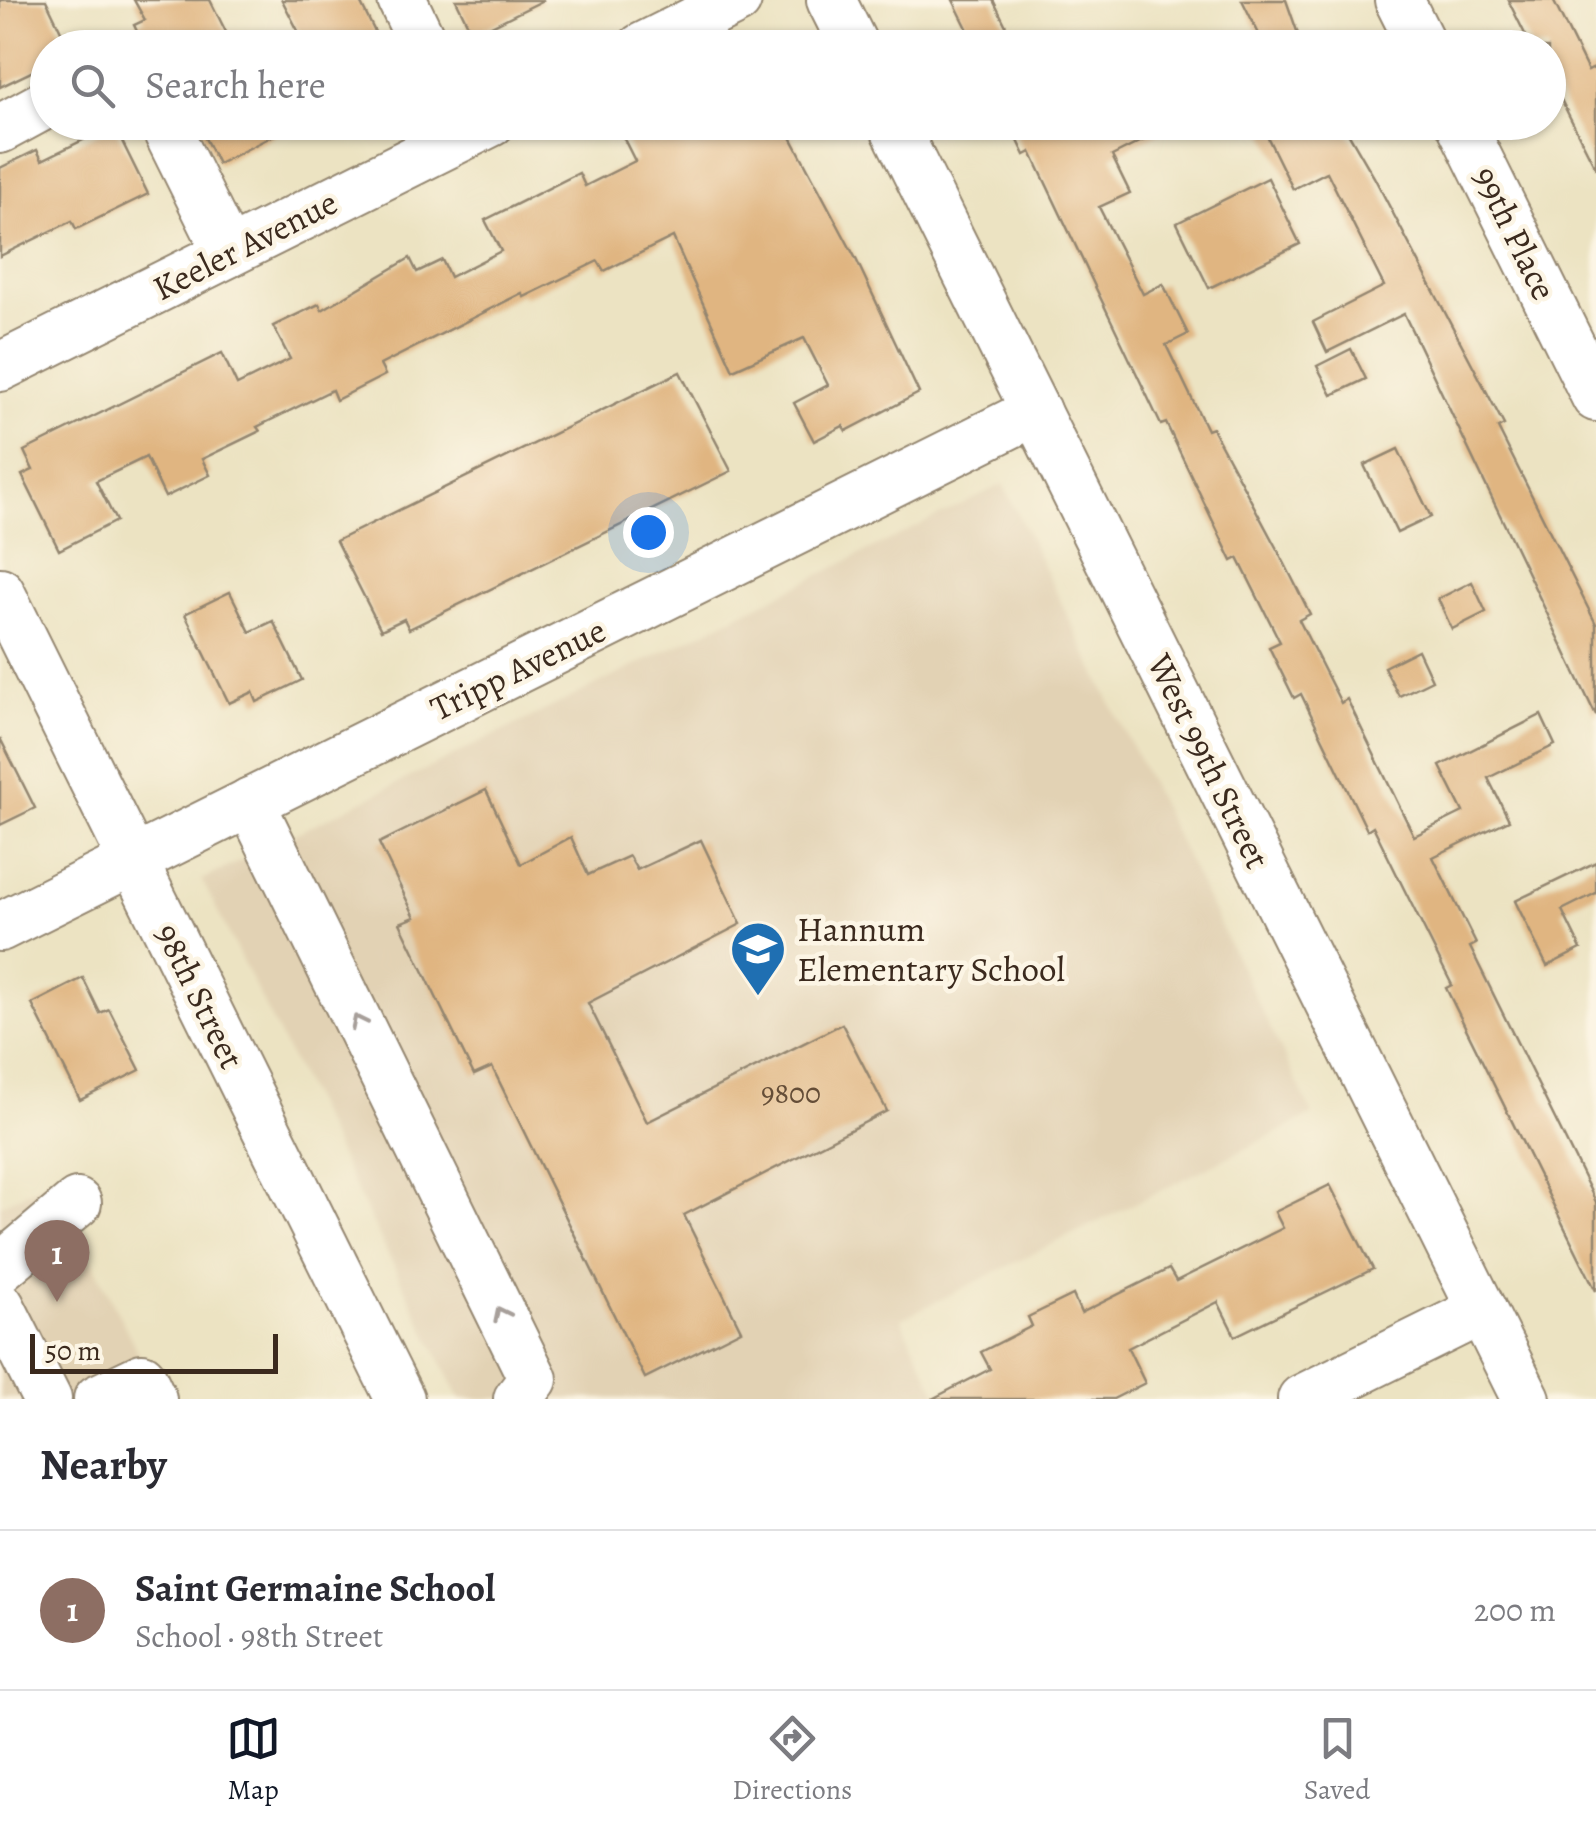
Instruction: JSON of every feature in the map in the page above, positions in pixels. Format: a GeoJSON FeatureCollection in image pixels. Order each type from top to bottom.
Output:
{"type":"FeatureCollection","features":[{"type":"Feature","properties":{"kind":"street"},"geometry":{"type":"LineString","coordinates":[[402,0],[416,30]]}},
{"type":"Feature","properties":{"kind":"street"},"geometry":{"type":"LineString","coordinates":[[677,30],[736,0]]}},
{"type":"Feature","properties":{"kind":"street"},"geometry":{"type":"LineString","coordinates":[[831,0],[846,30]]}},
{"type":"Feature","properties":{"kind":"street"},"geometry":{"type":"LineString","coordinates":[[1399,0],[1413,30]]}},
{"type":"Feature","properties":{"kind":"street"},"geometry":{"type":"LineString","coordinates":[[0,129],[30,113]]}},
{"type":"Feature","properties":{"kind":"street"},"geometry":{"type":"LineString","coordinates":[[172,140],[228,254]]}},
{"type":"Feature","properties":{"kind":"street","name":"Keeler Avenue"},"geometry":{"type":"LineString","coordinates":[[0,368],[446,140]]}},
{"type":"Feature","properties":{"kind":"street","name":"West 99th Street"},"geometry":{"type":"LineString","coordinates":[[901,140],[1526,1399]]}},
{"type":"Feature","properties":{"kind":"street","name":"99th Place"},"geometry":{"type":"LineString","coordinates":[[1469,140],[1596,397]]}},
{"type":"Feature","properties":{"kind":"street","name":"Tripp Avenue"},"geometry":{"type":"LineString","coordinates":[[0,926],[1036,411]]}},
{"type":"Feature","properties":{"kind":"street","name":"98th Street"},"geometry":{"type":"LineString","coordinates":[[0,592],[400,1399]]}},
{"type":"Feature","properties":{"kind":"street"},"geometry":{"type":"LineString","coordinates":[[250,802],[532,1379],[518,1399]]}},
{"type":"Feature","properties":{"kind":"street"},"geometry":{"type":"LineString","coordinates":[[0,1268],[77,1204]]}},
{"type":"Feature","properties":{"kind":"street"},"geometry":{"type":"LineString","coordinates":[[0,1306],[46,1399]]}},
{"type":"Feature","properties":{"kind":"street"},"geometry":{"type":"LineString","coordinates":[[1302,1399],[1482,1310]]}},
{"type":"Feature","properties":{"kind":"street"},"geometry":{"type":"LineString","coordinates":[[98,1399],[142,1378],[152,1399]]}},
{"type":"Feature","properties":{"kind":"shaded area","name":"Hannum Elementary School"},"geometry":{"type":"Polygon","coordinates":[[[1003,484],[1313,1115],[901,1319],[940,1399],[460,1399],[202,880],[1003,484]]]}},
{"type":"Feature","properties":{"kind":"shaded area"},"geometry":{"type":"Polygon","coordinates":[[[52,1180],[161,1399],[0,1399],[0,1205],[52,1180]]]}},
{"type":"Feature","properties":{"kind":"building"},"geometry":{"type":"Polygon","coordinates":[[[0,0],[46,0],[60,30],[30,30],[30,73],[0,87],[0,0]]]}},
{"type":"Feature","properties":{"kind":"building"},"geometry":{"type":"Polygon","coordinates":[[[134,0],[210,0],[225,30],[136,30],[134,25],[145,20],[134,0]]]}},
{"type":"Feature","properties":{"kind":"building"},"geometry":{"type":"Polygon","coordinates":[[[282,0],[359,0],[374,30],[298,30],[282,0]]]}},
{"type":"Feature","properties":{"kind":"building"},"geometry":{"type":"Polygon","coordinates":[[[456,0],[544,0],[483,30],[471,30],[456,0]]]}},
{"type":"Feature","properties":{"kind":"building"},"geometry":{"type":"Polygon","coordinates":[[[953,0],[993,0],[1008,30],[968,30],[953,0]]]}},
{"type":"Feature","properties":{"kind":"building"},"geometry":{"type":"Polygon","coordinates":[[[1242,0],[1286,0],[1297,30],[1257,30],[1242,0]]]}},
{"type":"Feature","properties":{"kind":"building"},"geometry":{"type":"Polygon","coordinates":[[[1508,0],[1553,0],[1588,71],[1596,67],[1596,169],[1566,110],[1566,30],[1523,30],[1508,0]]]}},
{"type":"Feature","properties":{"kind":"building"},"geometry":{"type":"Polygon","coordinates":[[[83,140],[121,140],[148,194],[76,229],[72,221],[0,256],[0,168],[37,150],[42,160],[83,140]]]}},
{"type":"Feature","properties":{"kind":"building"},"geometry":{"type":"Polygon","coordinates":[[[206,140],[265,140],[218,164],[206,140]]]}},
{"type":"Feature","properties":{"kind":"building"},"geometry":{"type":"Polygon","coordinates":[[[624,140],[793,140],[856,259],[919,393],[846,431],[843,426],[814,441],[794,403],[828,385],[804,338],[733,370],[673,237],[604,271],[598,261],[524,297],[522,293],[380,365],[385,375],[336,400],[332,390],[257,427],[260,431],[202,459],[210,475],[165,497],[146,457],[96,481],[116,521],[59,550],[22,475],[33,470],[24,451],[222,353],[237,385],[290,359],[273,326],[319,304],[322,310],[410,258],[417,272],[442,260],[450,277],[501,251],[485,220],[579,173],[585,186],[635,161],[624,140]]]}},
{"type":"Feature","properties":{"kind":"building"},"geometry":{"type":"Polygon","coordinates":[[[1018,140],[1144,140],[1112,156],[1130,193],[1099,207],[1143,294],[1163,284],[1188,334],[1166,345],[1207,430],[1212,428],[1285,564],[1310,614],[1299,620],[1341,703],[1347,699],[1414,836],[1463,812],[1440,766],[1541,715],[1555,745],[1488,778],[1509,820],[1433,857],[1476,944],[1470,947],[1596,1202],[1596,1291],[1446,988],[1452,985],[1373,826],[1367,830],[1301,694],[1294,698],[1269,647],[1280,642],[1238,558],[1232,561],[1166,423],[1161,425],[1031,152],[1025,155],[1018,140]]]}},
{"type":"Feature","properties":{"kind":"building"},"geometry":{"type":"Polygon","coordinates":[[[1269,140],[1352,140],[1504,425],[1498,428],[1596,624],[1596,716],[1404,314],[1327,352],[1313,322],[1384,286],[1327,172],[1293,189],[1269,140]]]}},
{"type":"Feature","properties":{"kind":"building"},"geometry":{"type":"Polygon","coordinates":[[[1268,178],[1300,244],[1209,288],[1177,223],[1268,178]]]}},
{"type":"Feature","properties":{"kind":"building"},"geometry":{"type":"Polygon","coordinates":[[[1351,349],[1366,379],[1332,395],[1317,366],[1351,349]]]}},
{"type":"Feature","properties":{"kind":"building"},"geometry":{"type":"Polygon","coordinates":[[[680,372],[731,471],[409,629],[404,619],[381,630],[336,541],[680,372]]]}},
{"type":"Feature","properties":{"kind":"building"},"geometry":{"type":"Polygon","coordinates":[[[1398,449],[1431,517],[1397,533],[1364,465],[1398,449]]]}},
{"type":"Feature","properties":{"kind":"building"},"geometry":{"type":"Polygon","coordinates":[[[1472,582],[1486,612],[1452,629],[1438,599],[1472,582]]]}},
{"type":"Feature","properties":{"kind":"building"},"geometry":{"type":"Polygon","coordinates":[[[230,592],[250,632],[273,621],[302,680],[257,702],[253,692],[229,703],[185,614],[230,592]]]}},
{"type":"Feature","properties":{"kind":"building"},"geometry":{"type":"Polygon","coordinates":[[[1418,650],[1432,680],[1399,696],[1384,667],[1418,650]]]}},
{"type":"Feature","properties":{"kind":"building"},"geometry":{"type":"Polygon","coordinates":[[[0,738],[35,808],[0,825],[0,738]]]}},
{"type":"Feature","properties":{"kind":"building"},"geometry":{"type":"Polygon","coordinates":[[[486,790],[521,864],[571,837],[588,875],[629,856],[637,870],[701,840],[741,924],[588,1003],[647,1122],[842,1024],[887,1111],[684,1215],[741,1330],[645,1378],[492,1067],[474,1075],[400,923],[415,917],[379,843],[486,790]]]}},
{"type":"Feature","properties":{"kind":"building"},"geometry":{"type":"Polygon","coordinates":[[[1596,862],[1596,893],[1562,910],[1581,949],[1547,966],[1515,901],[1596,862]]]}},
{"type":"Feature","properties":{"kind":"building"},"geometry":{"type":"Polygon","coordinates":[[[83,978],[100,1013],[109,1009],[140,1070],[80,1100],[32,1004],[83,978]]]}},
{"type":"Feature","properties":{"kind":"building"},"geometry":{"type":"Polygon","coordinates":[[[1330,1185],[1373,1269],[1235,1336],[1218,1302],[1128,1348],[1145,1383],[1113,1399],[932,1399],[990,1369],[981,1352],[1032,1326],[1028,1317],[1073,1295],[1081,1313],[1169,1269],[1176,1281],[1283,1228],[1275,1212],[1330,1185]]]}},
{"type":"Feature","properties":{"kind":"place","name":"Hannum Elementary School"},"geometry":{"type":"Point","coordinates":[758,998]}},
{"type":"Feature","properties":{"kind":"place","name":"Saint Germaine School"},"geometry":{"type":"Point","coordinates":[57,1302]}}]}
